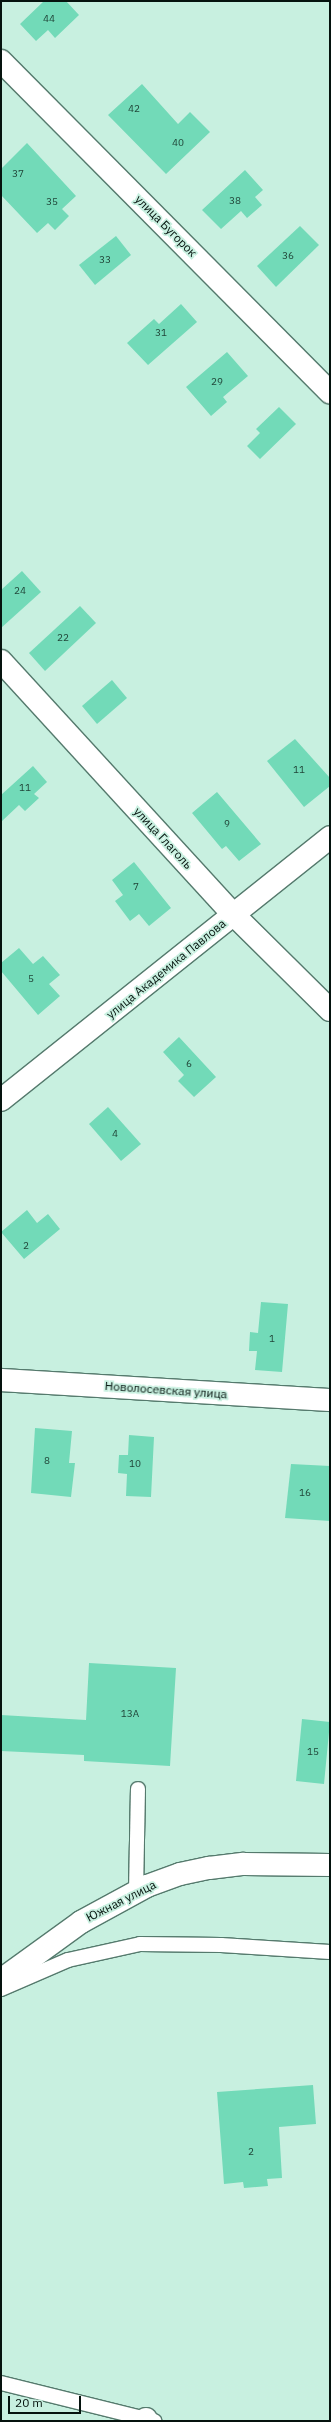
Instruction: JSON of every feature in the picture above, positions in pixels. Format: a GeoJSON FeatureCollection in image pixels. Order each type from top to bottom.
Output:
{"type":"FeatureCollection","features":[{"type":"Feature","properties":{"kind":"street","name":"улица Бугорок"},"geometry":{"type":"LineString","coordinates":[[1,61],[330,392]]}},
{"type":"Feature","properties":{"kind":"street","name":"улица Глаголь"},"geometry":{"type":"LineString","coordinates":[[1,661],[234,914],[330,1010]]}},
{"type":"Feature","properties":{"kind":"street","name":"улица Академика Павлова"},"geometry":{"type":"LineString","coordinates":[[1,1100],[330,837]]}},
{"type":"Feature","properties":{"kind":"street","name":"Новолосевская улица"},"geometry":{"type":"LineString","coordinates":[[1,1380],[330,1400]]}},
{"type":"Feature","properties":{"kind":"street","name":"Южная улица"},"geometry":{"type":"LineString","coordinates":[[1,1980],[81,1922],[136,1892],[180,1874],[208,1868],[289,1863],[330,1865]]}},
{"type":"Feature","properties":{"kind":"lane"},"geometry":{"type":"LineString","coordinates":[[136,1892],[138,1789]]}},
{"type":"Feature","properties":{"kind":"lane"},"geometry":{"type":"LineString","coordinates":[[1,1989],[68,1960],[140,1944],[221,1944],[330,1952]]}},
{"type":"Feature","properties":{"kind":"lane"},"geometry":{"type":"LineString","coordinates":[[1,2383],[149,2420]]}},
{"type":"Feature","properties":{"kind":"building"},"geometry":{"type":"Polygon","coordinates":[[[44,1],[66,1],[79,15],[55,38],[48,30],[36,41],[20,24],[44,1]]]}},
{"type":"Feature","properties":{"kind":"building"},"geometry":{"type":"Polygon","coordinates":[[[142,84],[178,124],[190,112],[210,132],[166,174],[108,115],[142,84]]]}},
{"type":"Feature","properties":{"kind":"building"},"geometry":{"type":"Polygon","coordinates":[[[27,143],[76,196],[62,209],[69,216],[55,230],[48,223],[37,233],[1,195],[1,169],[27,143]]]}},
{"type":"Feature","properties":{"kind":"building"},"geometry":{"type":"Polygon","coordinates":[[[245,170],[263,190],[255,197],[262,205],[247,218],[241,211],[221,229],[202,210],[245,170]]]}},
{"type":"Feature","properties":{"kind":"building"},"geometry":{"type":"Polygon","coordinates":[[[300,226],[319,245],[276,287],[257,266],[300,226]]]}},
{"type":"Feature","properties":{"kind":"building"},"geometry":{"type":"Polygon","coordinates":[[[116,236],[131,255],[95,285],[79,265],[116,236]]]}},
{"type":"Feature","properties":{"kind":"building"},"geometry":{"type":"Polygon","coordinates":[[[181,304],[197,322],[148,365],[127,343],[154,319],[159,324],[181,304]]]}},
{"type":"Feature","properties":{"kind":"building"},"geometry":{"type":"Polygon","coordinates":[[[227,352],[248,376],[223,397],[227,402],[211,416],[186,387],[227,352]]]}},
{"type":"Feature","properties":{"kind":"building"},"geometry":{"type":"Polygon","coordinates":[[[279,407],[296,424],[260,459],[247,446],[260,433],[256,429],[279,407]]]}},
{"type":"Feature","properties":{"kind":"building"},"geometry":{"type":"Polygon","coordinates":[[[22,571],[41,592],[1,628],[1,590],[22,571]]]}},
{"type":"Feature","properties":{"kind":"building"},"geometry":{"type":"Polygon","coordinates":[[[80,606],[96,623],[45,671],[29,653],[80,606]]]}},
{"type":"Feature","properties":{"kind":"building"},"geometry":{"type":"Polygon","coordinates":[[[112,680],[127,698],[97,724],[82,706],[112,680]]]}},
{"type":"Feature","properties":{"kind":"building"},"geometry":{"type":"Polygon","coordinates":[[[295,739],[330,778],[330,786],[304,807],[267,761],[295,739]]]}},
{"type":"Feature","properties":{"kind":"building"},"geometry":{"type":"Polygon","coordinates":[[[33,766],[47,782],[34,794],[39,798],[25,811],[19,805],[1,822],[1,795],[33,766]]]}},
{"type":"Feature","properties":{"kind":"building"},"geometry":{"type":"Polygon","coordinates":[[[217,792],[261,844],[239,861],[226,846],[222,849],[192,813],[217,792]]]}},
{"type":"Feature","properties":{"kind":"building"},"geometry":{"type":"Polygon","coordinates":[[[134,862],[171,908],[149,926],[139,914],[130,921],[115,901],[123,895],[112,880],[134,862]]]}},
{"type":"Feature","properties":{"kind":"building"},"geometry":{"type":"Polygon","coordinates":[[[19,948],[33,964],[43,956],[60,975],[49,984],[60,996],[38,1015],[1,971],[1,963],[19,948]]]}},
{"type":"Feature","properties":{"kind":"building"},"geometry":{"type":"Polygon","coordinates":[[[179,1037],[216,1077],[194,1097],[178,1081],[184,1075],[163,1052],[179,1037]]]}},
{"type":"Feature","properties":{"kind":"building"},"geometry":{"type":"Polygon","coordinates":[[[108,1107],[141,1144],[121,1161],[89,1124],[108,1107]]]}},
{"type":"Feature","properties":{"kind":"building"},"geometry":{"type":"Polygon","coordinates":[[[27,1210],[37,1223],[48,1214],[60,1229],[24,1259],[1,1232],[27,1210]]]}},
{"type":"Feature","properties":{"kind":"building"},"geometry":{"type":"Polygon","coordinates":[[[261,1302],[288,1304],[282,1372],[255,1370],[257,1351],[249,1351],[250,1332],[258,1333],[261,1302]]]}},
{"type":"Feature","properties":{"kind":"building"},"geometry":{"type":"Polygon","coordinates":[[[35,1428],[72,1431],[69,1463],[75,1463],[71,1497],[31,1493],[35,1428]]]}},
{"type":"Feature","properties":{"kind":"building"},"geometry":{"type":"Polygon","coordinates":[[[129,1435],[154,1437],[151,1497],[126,1496],[127,1474],[118,1473],[119,1455],[128,1455],[129,1435]]]}},
{"type":"Feature","properties":{"kind":"building"},"geometry":{"type":"Polygon","coordinates":[[[291,1464],[330,1466],[330,1521],[285,1518],[291,1464]]]}},
{"type":"Feature","properties":{"kind":"building"},"geometry":{"type":"Polygon","coordinates":[[[89,1663],[176,1668],[170,1766],[84,1761],[84,1755],[1,1751],[1,1715],[86,1720],[89,1663]]]}},
{"type":"Feature","properties":{"kind":"building"},"geometry":{"type":"Polygon","coordinates":[[[302,1719],[330,1722],[324,1784],[296,1781],[302,1719]]]}},
{"type":"Feature","properties":{"kind":"building"},"geometry":{"type":"Polygon","coordinates":[[[313,2085],[316,2124],[279,2127],[282,2178],[267,2179],[268,2186],[244,2188],[243,2182],[224,2184],[217,2092],[313,2085]]]}}]}
